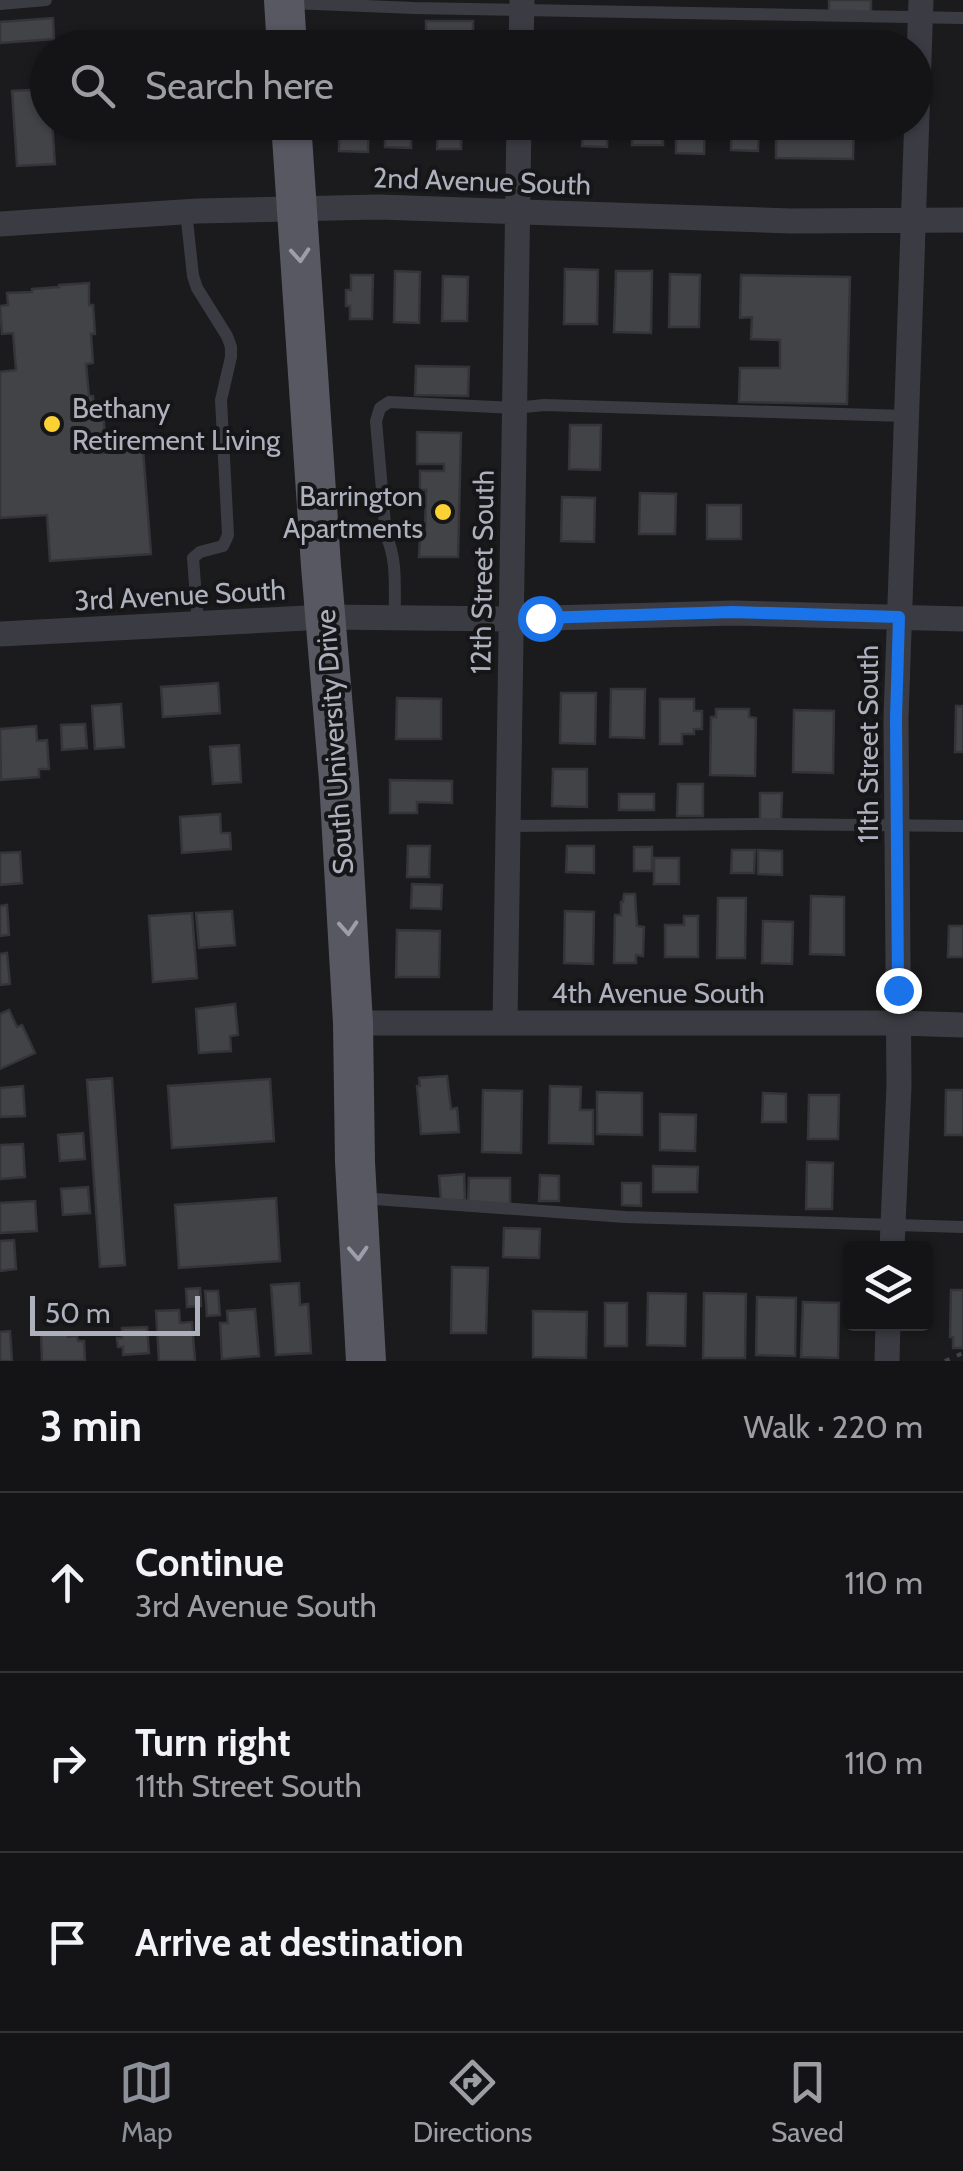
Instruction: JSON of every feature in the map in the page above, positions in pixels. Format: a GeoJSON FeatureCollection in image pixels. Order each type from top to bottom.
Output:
{"type":"FeatureCollection","features":[{"type":"Feature","properties":{"kind":"main road"},"geometry":{"type":"LineString","coordinates":[[284,1],[285,30]]}},
{"type":"Feature","properties":{"kind":"main road","name":"South University Drive"},"geometry":{"type":"LineString","coordinates":[[292,140],[354,1023],[356,1197],[366,1361]]}},
{"type":"Feature","properties":{"kind":"street"},"geometry":{"type":"LineString","coordinates":[[521,30],[522,5]]}},
{"type":"Feature","properties":{"kind":"street","name":"12th Street South"},"geometry":{"type":"LineString","coordinates":[[504,1022],[518,140]]}},
{"type":"Feature","properties":{"kind":"street","name":"11th Street South"},"geometry":{"type":"LineString","coordinates":[[892,1236],[899,1086],[896,718],[916,140]]}},
{"type":"Feature","properties":{"kind":"street","name":"2nd Avenue South"},"geometry":{"type":"LineString","coordinates":[[0,224],[186,212],[379,207],[792,221],[963,220]]}},
{"type":"Feature","properties":{"kind":"street","name":"3rd Avenue South"},"geometry":{"type":"LineString","coordinates":[[0,634],[325,616],[512,619],[733,612],[963,619]]}},
{"type":"Feature","properties":{"kind":"street","name":"4th Avenue South"},"geometry":{"type":"LineString","coordinates":[[354,1023],[963,1025]]}},
{"type":"Feature","properties":{"kind":"street"},"geometry":{"type":"LineString","coordinates":[[887,1361],[888,1331]]}},
{"type":"Feature","properties":{"kind":"lane"},"geometry":{"type":"LineString","coordinates":[[0,4],[46,0]]}},
{"type":"Feature","properties":{"kind":"lane"},"geometry":{"type":"LineString","coordinates":[[284,1],[414,8],[522,5],[921,9],[963,18]]}},
{"type":"Feature","properties":{"kind":"lane"},"geometry":{"type":"LineString","coordinates":[[186,212],[193,276],[231,347],[221,400],[228,535],[223,546],[193,558],[198,624]]}},
{"type":"Feature","properties":{"kind":"lane"},"geometry":{"type":"LineString","coordinates":[[395,617],[376,421],[380,408],[389,402],[906,416]]}},
{"type":"Feature","properties":{"kind":"lane"},"geometry":{"type":"LineString","coordinates":[[508,826],[963,826]]}},
{"type":"Feature","properties":{"kind":"lane"},"geometry":{"type":"LineString","coordinates":[[356,1197],[892,1236],[963,1226]]}},
{"type":"Feature","properties":{"kind":"path"},"geometry":{"type":"LineString","coordinates":[[945,1361],[963,1354]]}},
{"type":"Feature","properties":{"kind":"building"},"geometry":{"type":"Polygon","coordinates":[[[829,0],[871,0],[871,13],[829,11],[829,0]]]}},
{"type":"Feature","properties":{"kind":"building"},"geometry":{"type":"Polygon","coordinates":[[[53,18],[54,30],[30,30],[30,41],[0,43],[0,22],[53,18]]]}},
{"type":"Feature","properties":{"kind":"building"},"geometry":{"type":"Polygon","coordinates":[[[426,21],[473,21],[473,30],[426,30],[426,21]]]}},
{"type":"Feature","properties":{"kind":"building"},"geometry":{"type":"Polygon","coordinates":[[[30,90],[30,140],[53,140],[55,164],[17,166],[12,91],[30,90]]]}},
{"type":"Feature","properties":{"kind":"building"},"geometry":{"type":"Polygon","coordinates":[[[339,140],[368,140],[368,152],[339,151],[339,140]]]}},
{"type":"Feature","properties":{"kind":"building"},"geometry":{"type":"Polygon","coordinates":[[[385,140],[411,140],[411,148],[385,147],[385,140]]]}},
{"type":"Feature","properties":{"kind":"building"},"geometry":{"type":"Polygon","coordinates":[[[437,140],[461,140],[461,149],[437,149],[437,140]]]}},
{"type":"Feature","properties":{"kind":"building"},"geometry":{"type":"Polygon","coordinates":[[[582,140],[607,140],[607,147],[582,146],[582,140]]]}},
{"type":"Feature","properties":{"kind":"building"},"geometry":{"type":"Polygon","coordinates":[[[632,140],[663,140],[663,145],[632,145],[632,140]]]}},
{"type":"Feature","properties":{"kind":"building"},"geometry":{"type":"Polygon","coordinates":[[[676,140],[704,140],[704,154],[676,153],[676,140]]]}},
{"type":"Feature","properties":{"kind":"building"},"geometry":{"type":"Polygon","coordinates":[[[731,140],[758,140],[758,151],[731,150],[731,140]]]}},
{"type":"Feature","properties":{"kind":"building"},"geometry":{"type":"Polygon","coordinates":[[[776,140],[854,140],[853,159],[776,158],[776,140]]]}},
{"type":"Feature","properties":{"kind":"building"},"geometry":{"type":"Polygon","coordinates":[[[565,269],[598,270],[597,324],[564,324],[565,269]]]}},
{"type":"Feature","properties":{"kind":"building"},"geometry":{"type":"Polygon","coordinates":[[[395,271],[420,272],[419,323],[394,322],[395,271]]]}},
{"type":"Feature","properties":{"kind":"building"},"geometry":{"type":"Polygon","coordinates":[[[616,271],[652,271],[651,333],[614,332],[616,271]]]}},
{"type":"Feature","properties":{"kind":"building"},"geometry":{"type":"Polygon","coordinates":[[[670,274],[700,275],[699,327],[669,327],[670,274]]]}},
{"type":"Feature","properties":{"kind":"building"},"geometry":{"type":"Polygon","coordinates":[[[351,275],[373,275],[372,319],[350,319],[346,290],[351,290],[351,275]]]}},
{"type":"Feature","properties":{"kind":"building"},"geometry":{"type":"Polygon","coordinates":[[[741,275],[850,277],[847,404],[739,402],[740,368],[780,368],[780,340],[751,339],[752,317],[740,318],[741,275]]]}},
{"type":"Feature","properties":{"kind":"building"},"geometry":{"type":"Polygon","coordinates":[[[443,276],[468,277],[467,321],[442,321],[443,276]]]}},
{"type":"Feature","properties":{"kind":"building","name":"Bethany Retirement Living"},"geometry":{"type":"Polygon","coordinates":[[[89,283],[95,334],[91,334],[93,363],[86,364],[94,413],[103,412],[105,436],[100,436],[101,453],[143,450],[151,554],[50,561],[47,515],[0,518],[0,372],[16,370],[13,333],[2,334],[0,306],[8,305],[7,293],[89,283]]]}},
{"type":"Feature","properties":{"kind":"building"},"geometry":{"type":"Polygon","coordinates":[[[416,366],[469,367],[468,396],[415,395],[416,366]]]}},
{"type":"Feature","properties":{"kind":"building"},"geometry":{"type":"Polygon","coordinates":[[[570,425],[601,425],[600,470],[569,469],[570,425]]]}},
{"type":"Feature","properties":{"kind":"building","name":"Barrington Apartments"},"geometry":{"type":"Polygon","coordinates":[[[417,432],[461,433],[458,557],[419,557],[420,534],[425,534],[426,490],[420,490],[420,471],[444,471],[444,464],[417,464],[417,432]]]}},
{"type":"Feature","properties":{"kind":"building"},"geometry":{"type":"Polygon","coordinates":[[[640,493],[676,494],[675,534],[639,534],[640,493]]]}},
{"type":"Feature","properties":{"kind":"building"},"geometry":{"type":"Polygon","coordinates":[[[562,497],[595,498],[594,542],[561,541],[562,497]]]}},
{"type":"Feature","properties":{"kind":"building"},"geometry":{"type":"Polygon","coordinates":[[[707,505],[741,505],[741,539],[707,539],[707,505]]]}},
{"type":"Feature","properties":{"kind":"building"},"geometry":{"type":"Polygon","coordinates":[[[218,683],[220,713],[163,717],[161,687],[218,683]]]}},
{"type":"Feature","properties":{"kind":"building"},"geometry":{"type":"Polygon","coordinates":[[[611,689],[645,689],[644,738],[610,737],[611,689]]]}},
{"type":"Feature","properties":{"kind":"building"},"geometry":{"type":"Polygon","coordinates":[[[561,693],[596,693],[595,744],[560,743],[561,693]]]}},
{"type":"Feature","properties":{"kind":"building"},"geometry":{"type":"Polygon","coordinates":[[[397,698],[441,699],[441,739],[396,739],[397,698]]]}},
{"type":"Feature","properties":{"kind":"building"},"geometry":{"type":"Polygon","coordinates":[[[660,699],[694,699],[694,711],[702,711],[702,729],[682,734],[682,744],[660,744],[660,699]]]}},
{"type":"Feature","properties":{"kind":"building"},"geometry":{"type":"Polygon","coordinates":[[[121,704],[124,747],[95,749],[92,706],[121,704]]]}},
{"type":"Feature","properties":{"kind":"building"},"geometry":{"type":"Polygon","coordinates":[[[956,706],[963,706],[963,752],[955,752],[956,706]]]}},
{"type":"Feature","properties":{"kind":"building"},"geometry":{"type":"Polygon","coordinates":[[[716,709],[749,709],[749,717],[756,718],[755,776],[710,775],[711,717],[716,717],[716,709]]]}},
{"type":"Feature","properties":{"kind":"building"},"geometry":{"type":"Polygon","coordinates":[[[794,710],[834,711],[833,773],[793,772],[794,710]]]}},
{"type":"Feature","properties":{"kind":"building"},"geometry":{"type":"Polygon","coordinates":[[[85,724],[87,748],[62,750],[61,725],[85,724]]]}},
{"type":"Feature","properties":{"kind":"building"},"geometry":{"type":"Polygon","coordinates":[[[36,726],[37,741],[47,740],[49,769],[39,769],[39,777],[1,780],[0,729],[36,726]]]}},
{"type":"Feature","properties":{"kind":"building"},"geometry":{"type":"Polygon","coordinates":[[[239,745],[241,782],[213,784],[210,747],[239,745]]]}},
{"type":"Feature","properties":{"kind":"building"},"geometry":{"type":"Polygon","coordinates":[[[553,769],[587,769],[587,807],[552,806],[553,769]]]}},
{"type":"Feature","properties":{"kind":"building"},"geometry":{"type":"Polygon","coordinates":[[[390,780],[452,781],[452,803],[417,802],[417,813],[390,813],[390,780]]]}},
{"type":"Feature","properties":{"kind":"building"},"geometry":{"type":"Polygon","coordinates":[[[678,784],[703,784],[703,816],[677,816],[678,784]]]}},
{"type":"Feature","properties":{"kind":"building"},"geometry":{"type":"Polygon","coordinates":[[[760,793],[782,793],[781,820],[760,820],[760,793]]]}},
{"type":"Feature","properties":{"kind":"building"},"geometry":{"type":"Polygon","coordinates":[[[619,794],[654,794],[654,810],[619,810],[619,794]]]}},
{"type":"Feature","properties":{"kind":"building"},"geometry":{"type":"Polygon","coordinates":[[[220,814],[221,833],[230,833],[231,849],[182,853],[180,817],[220,814]]]}},
{"type":"Feature","properties":{"kind":"building"},"geometry":{"type":"Polygon","coordinates":[[[408,846],[430,846],[429,877],[407,877],[408,846]]]}},
{"type":"Feature","properties":{"kind":"building"},"geometry":{"type":"Polygon","coordinates":[[[567,846],[594,846],[594,873],[566,872],[567,846]]]}},
{"type":"Feature","properties":{"kind":"building"},"geometry":{"type":"Polygon","coordinates":[[[634,847],[652,847],[652,871],[634,871],[634,847]]]}},
{"type":"Feature","properties":{"kind":"building"},"geometry":{"type":"Polygon","coordinates":[[[732,850],[755,850],[754,873],[731,873],[732,850]]]}},
{"type":"Feature","properties":{"kind":"building"},"geometry":{"type":"Polygon","coordinates":[[[758,850],[782,851],[782,875],[758,874],[758,850]]]}},
{"type":"Feature","properties":{"kind":"building"},"geometry":{"type":"Polygon","coordinates":[[[20,852],[22,883],[0,885],[0,853],[20,852]]]}},
{"type":"Feature","properties":{"kind":"building"},"geometry":{"type":"Polygon","coordinates":[[[654,858],[679,858],[679,884],[654,884],[654,858]]]}},
{"type":"Feature","properties":{"kind":"building"},"geometry":{"type":"Polygon","coordinates":[[[412,884],[442,885],[441,909],[411,908],[412,884]]]}},
{"type":"Feature","properties":{"kind":"building"},"geometry":{"type":"Polygon","coordinates":[[[624,894],[635,894],[637,926],[644,927],[643,956],[636,955],[636,963],[614,963],[615,915],[621,915],[624,894]]]}},
{"type":"Feature","properties":{"kind":"building"},"geometry":{"type":"Polygon","coordinates":[[[811,896],[844,897],[844,955],[810,954],[811,896]]]}},
{"type":"Feature","properties":{"kind":"building"},"geometry":{"type":"Polygon","coordinates":[[[718,898],[746,898],[745,958],[717,958],[718,898]]]}},
{"type":"Feature","properties":{"kind":"building"},"geometry":{"type":"Polygon","coordinates":[[[7,905],[9,935],[0,936],[0,906],[7,905]]]}},
{"type":"Feature","properties":{"kind":"building"},"geometry":{"type":"Polygon","coordinates":[[[232,911],[235,945],[199,948],[196,913],[232,911]]]}},
{"type":"Feature","properties":{"kind":"building"},"geometry":{"type":"Polygon","coordinates":[[[565,911],[594,912],[593,964],[564,963],[565,911]]]}},
{"type":"Feature","properties":{"kind":"building"},"geometry":{"type":"Polygon","coordinates":[[[192,913],[197,978],[153,982],[149,916],[192,913]]]}},
{"type":"Feature","properties":{"kind":"building"},"geometry":{"type":"Polygon","coordinates":[[[684,916],[698,916],[698,957],[665,957],[665,925],[684,925],[684,916]]]}},
{"type":"Feature","properties":{"kind":"building"},"geometry":{"type":"Polygon","coordinates":[[[763,921],[793,922],[792,964],[762,963],[763,921]]]}},
{"type":"Feature","properties":{"kind":"building"},"geometry":{"type":"Polygon","coordinates":[[[949,926],[963,926],[963,957],[948,957],[949,926]]]}},
{"type":"Feature","properties":{"kind":"building"},"geometry":{"type":"Polygon","coordinates":[[[397,930],[440,931],[439,977],[396,977],[397,930]]]}},
{"type":"Feature","properties":{"kind":"building"},"geometry":{"type":"Polygon","coordinates":[[[7,953],[10,984],[0,985],[0,954],[7,953]]]}},
{"type":"Feature","properties":{"kind":"building"},"geometry":{"type":"Polygon","coordinates":[[[235,1004],[238,1035],[230,1036],[231,1051],[199,1053],[196,1009],[235,1004]]]}},
{"type":"Feature","properties":{"kind":"building"},"geometry":{"type":"Polygon","coordinates":[[[9,1010],[17,1027],[22,1025],[35,1053],[0,1069],[0,1014],[9,1010]]]}},
{"type":"Feature","properties":{"kind":"building"},"geometry":{"type":"Polygon","coordinates":[[[447,1076],[451,1109],[457,1108],[459,1132],[421,1134],[419,1078],[447,1076]]]}},
{"type":"Feature","properties":{"kind":"building"},"geometry":{"type":"Polygon","coordinates":[[[112,1078],[125,1265],[100,1267],[87,1080],[112,1078]]]}},
{"type":"Feature","properties":{"kind":"building"},"geometry":{"type":"Polygon","coordinates":[[[270,1079],[274,1141],[172,1148],[168,1086],[270,1079]]]}},
{"type":"Feature","properties":{"kind":"building"},"geometry":{"type":"Polygon","coordinates":[[[23,1086],[25,1116],[0,1117],[0,1088],[23,1086]]]}},
{"type":"Feature","properties":{"kind":"building"},"geometry":{"type":"Polygon","coordinates":[[[550,1086],[581,1087],[580,1110],[593,1110],[593,1144],[549,1143],[550,1086]]]}},
{"type":"Feature","properties":{"kind":"building"},"geometry":{"type":"Polygon","coordinates":[[[483,1090],[522,1091],[521,1153],[482,1152],[483,1090]]]}},
{"type":"Feature","properties":{"kind":"building"},"geometry":{"type":"Polygon","coordinates":[[[946,1090],[963,1090],[963,1135],[945,1135],[946,1090]]]}},
{"type":"Feature","properties":{"kind":"building"},"geometry":{"type":"Polygon","coordinates":[[[597,1092],[642,1093],[642,1135],[597,1134],[597,1092]]]}},
{"type":"Feature","properties":{"kind":"building"},"geometry":{"type":"Polygon","coordinates":[[[763,1093],[786,1094],[786,1122],[762,1122],[763,1093]]]}},
{"type":"Feature","properties":{"kind":"building"},"geometry":{"type":"Polygon","coordinates":[[[809,1095],[839,1095],[838,1139],[808,1139],[809,1095]]]}},
{"type":"Feature","properties":{"kind":"building"},"geometry":{"type":"Polygon","coordinates":[[[660,1114],[696,1115],[695,1151],[660,1150],[660,1114]]]}},
{"type":"Feature","properties":{"kind":"building"},"geometry":{"type":"Polygon","coordinates":[[[83,1133],[85,1159],[60,1161],[58,1135],[83,1133]]]}},
{"type":"Feature","properties":{"kind":"building"},"geometry":{"type":"Polygon","coordinates":[[[23,1144],[25,1177],[0,1179],[0,1145],[23,1144]]]}},
{"type":"Feature","properties":{"kind":"building"},"geometry":{"type":"Polygon","coordinates":[[[807,1162],[833,1163],[832,1209],[806,1209],[807,1162]]]}},
{"type":"Feature","properties":{"kind":"building"},"geometry":{"type":"Polygon","coordinates":[[[653,1166],[698,1167],[697,1192],[653,1192],[653,1166]]]}},
{"type":"Feature","properties":{"kind":"building"},"geometry":{"type":"Polygon","coordinates":[[[464,1174],[465,1200],[441,1201],[439,1176],[464,1174]]]}},
{"type":"Feature","properties":{"kind":"building"},"geometry":{"type":"Polygon","coordinates":[[[540,1175],[559,1176],[559,1201],[539,1201],[540,1175]]]}},
{"type":"Feature","properties":{"kind":"building"},"geometry":{"type":"Polygon","coordinates":[[[469,1178],[510,1178],[510,1205],[468,1204],[469,1178]]]}},
{"type":"Feature","properties":{"kind":"building"},"geometry":{"type":"Polygon","coordinates":[[[622,1183],[641,1183],[641,1206],[622,1205],[622,1183]]]}},
{"type":"Feature","properties":{"kind":"building"},"geometry":{"type":"Polygon","coordinates":[[[88,1187],[90,1213],[63,1215],[61,1189],[88,1187]]]}},
{"type":"Feature","properties":{"kind":"building"},"geometry":{"type":"Polygon","coordinates":[[[276,1198],[280,1261],[179,1268],[175,1205],[276,1198]]]}},
{"type":"Feature","properties":{"kind":"building"},"geometry":{"type":"Polygon","coordinates":[[[35,1201],[37,1231],[0,1233],[0,1203],[35,1201]]]}},
{"type":"Feature","properties":{"kind":"building"},"geometry":{"type":"Polygon","coordinates":[[[504,1228],[540,1229],[539,1258],[503,1257],[504,1228]]]}},
{"type":"Feature","properties":{"kind":"building"},"geometry":{"type":"Polygon","coordinates":[[[14,1240],[16,1269],[0,1271],[0,1241],[14,1240]]]}},
{"type":"Feature","properties":{"kind":"building"},"geometry":{"type":"Polygon","coordinates":[[[452,1267],[488,1268],[486,1333],[451,1333],[452,1267]]]}},
{"type":"Feature","properties":{"kind":"building"},"geometry":{"type":"Polygon","coordinates":[[[299,1283],[300,1305],[308,1304],[311,1353],[276,1355],[271,1285],[299,1283]]]}},
{"type":"Feature","properties":{"kind":"building"},"geometry":{"type":"Polygon","coordinates":[[[200,1288],[201,1306],[187,1307],[186,1289],[200,1288]]]}},
{"type":"Feature","properties":{"kind":"building"},"geometry":{"type":"Polygon","coordinates":[[[951,1290],[963,1290],[963,1348],[953,1348],[950,1337],[951,1290]]]}},
{"type":"Feature","properties":{"kind":"building"},"geometry":{"type":"Polygon","coordinates":[[[205,1291],[218,1291],[220,1315],[207,1316],[205,1291]]]}},
{"type":"Feature","properties":{"kind":"building"},"geometry":{"type":"Polygon","coordinates":[[[648,1293],[686,1294],[685,1346],[647,1345],[648,1293]]]}},
{"type":"Feature","properties":{"kind":"building"},"geometry":{"type":"Polygon","coordinates":[[[704,1293],[746,1294],[745,1358],[703,1358],[704,1293]]]}},
{"type":"Feature","properties":{"kind":"building"},"geometry":{"type":"Polygon","coordinates":[[[757,1297],[796,1298],[795,1356],[756,1355],[757,1297]]]}},
{"type":"Feature","properties":{"kind":"building"},"geometry":{"type":"Polygon","coordinates":[[[803,1302],[839,1303],[838,1358],[801,1357],[803,1302]]]}},
{"type":"Feature","properties":{"kind":"building"},"geometry":{"type":"Polygon","coordinates":[[[605,1303],[627,1303],[627,1346],[605,1346],[605,1303]]]}},
{"type":"Feature","properties":{"kind":"building"},"geometry":{"type":"Polygon","coordinates":[[[255,1309],[259,1356],[222,1359],[220,1323],[228,1323],[227,1311],[255,1309]]]}},
{"type":"Feature","properties":{"kind":"building"},"geometry":{"type":"Polygon","coordinates":[[[179,1310],[180,1323],[192,1322],[195,1361],[159,1361],[156,1311],[179,1310]]]}},
{"type":"Feature","properties":{"kind":"building"},"geometry":{"type":"Polygon","coordinates":[[[533,1311],[587,1312],[586,1358],[533,1357],[533,1311]]]}},
{"type":"Feature","properties":{"kind":"building"},"geometry":{"type":"Polygon","coordinates":[[[147,1327],[149,1353],[123,1355],[117,1338],[122,1338],[122,1328],[147,1327]]]}},
{"type":"Feature","properties":{"kind":"building"},"geometry":{"type":"Polygon","coordinates":[[[10,1331],[12,1361],[0,1361],[0,1332],[10,1331]]]}},
{"type":"Feature","properties":{"kind":"building"},"geometry":{"type":"Polygon","coordinates":[[[67,1332],[68,1337],[77,1336],[78,1341],[84,1341],[85,1361],[42,1361],[41,1334],[67,1332]]]}},
{"type":"Feature","properties":{"kind":"place","name":"Bethany Retirement Living"},"geometry":{"type":"Point","coordinates":[52,424]}},
{"type":"Feature","properties":{"kind":"place","name":"Barrington Apartments"},"geometry":{"type":"Point","coordinates":[443,512]}},
{"type":"Feature","properties":{"kind":"route"},"geometry":{"type":"LineString","coordinates":[[540,618],[733,612],[899,617],[898,990]]}}]}
